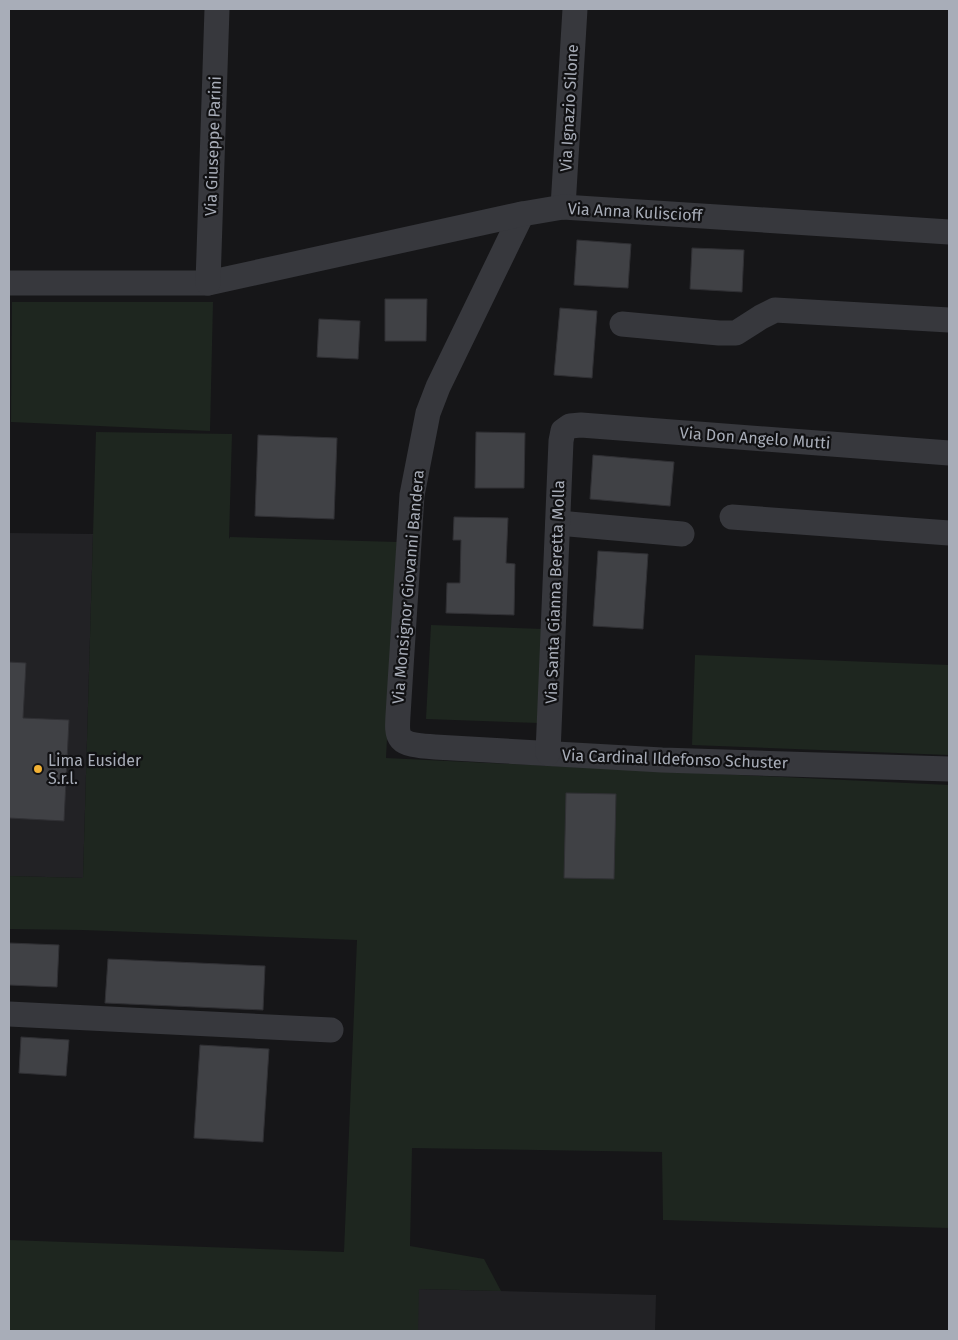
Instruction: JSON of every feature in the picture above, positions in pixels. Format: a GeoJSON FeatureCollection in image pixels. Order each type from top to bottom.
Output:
{"type":"FeatureCollection","features":[{"type":"Feature","properties":{"kind":"street","name":"Via Giuseppe Parini"},"geometry":{"type":"LineString","coordinates":[[208,283],[217,9]]}},
{"type":"Feature","properties":{"kind":"street","name":"Via Ignazio Silone"},"geometry":{"type":"LineString","coordinates":[[563,207],[575,9]]}},
{"type":"Feature","properties":{"kind":"street","name":"Via Anna Kuliscioff"},"geometry":{"type":"LineString","coordinates":[[9,283],[208,283],[522,214],[563,207],[949,232]]}},
{"type":"Feature","properties":{"kind":"street","name":"Via Monsignor Giovanni Bandera"},"geometry":{"type":"LineString","coordinates":[[402,740],[397,729],[412,496],[428,413],[438,387],[522,214]]}},
{"type":"Feature","properties":{"kind":"street"},"geometry":{"type":"LineString","coordinates":[[622,324],[736,333],[761,316],[776,310],[949,320]]}},
{"type":"Feature","properties":{"kind":"street","name":"Via Don Angelo Mutti"},"geometry":{"type":"LineString","coordinates":[[563,431],[570,426],[581,425],[949,453]]}},
{"type":"Feature","properties":{"kind":"street","name":"Via Santa Gianna Beretta Molla"},"geometry":{"type":"LineString","coordinates":[[548,753],[560,441],[563,431]]}},
{"type":"Feature","properties":{"kind":"street"},"geometry":{"type":"LineString","coordinates":[[732,517],[949,533]]}},
{"type":"Feature","properties":{"kind":"street"},"geometry":{"type":"LineString","coordinates":[[558,523],[682,534]]}},
{"type":"Feature","properties":{"kind":"street","name":"Via Cardinal Ildefonso Schuster"},"geometry":{"type":"LineString","coordinates":[[402,740],[414,746],[671,760],[949,769]]}},
{"type":"Feature","properties":{"kind":"street"},"geometry":{"type":"LineString","coordinates":[[9,1014],[331,1030]]}},
{"type":"Feature","properties":{"kind":"shaded area"},"geometry":{"type":"Polygon","coordinates":[[[12,302],[213,302],[210,431],[11,422],[12,302]]]}},
{"type":"Feature","properties":{"kind":"shaded area"},"geometry":{"type":"Polygon","coordinates":[[[96,432],[232,434],[229,539],[230,537],[397,542],[386,758],[949,785],[949,1228],[663,1220],[662,1152],[412,1148],[410,1246],[484,1259],[501,1291],[419,1289],[418,1331],[9,1331],[9,1240],[344,1252],[357,940],[9,929],[9,876],[83,878],[96,432]]]}},
{"type":"Feature","properties":{"kind":"shaded area"},"geometry":{"type":"Polygon","coordinates":[[[9,533],[93,534],[83,878],[9,876],[9,533]]]}},
{"type":"Feature","properties":{"kind":"shaded area"},"geometry":{"type":"Polygon","coordinates":[[[431,625],[543,629],[539,723],[426,719],[431,625]]]}},
{"type":"Feature","properties":{"kind":"shaded area"},"geometry":{"type":"Polygon","coordinates":[[[695,655],[949,665],[949,755],[692,745],[695,655]]]}},
{"type":"Feature","properties":{"kind":"shaded area"},"geometry":{"type":"Polygon","coordinates":[[[418,1289],[656,1295],[655,1331],[418,1331],[418,1289]]]}},
{"type":"Feature","properties":{"kind":"building"},"geometry":{"type":"Polygon","coordinates":[[[577,240],[631,244],[628,288],[574,285],[577,240]]]}},
{"type":"Feature","properties":{"kind":"building"},"geometry":{"type":"Polygon","coordinates":[[[692,248],[744,250],[742,292],[690,289],[692,248]]]}},
{"type":"Feature","properties":{"kind":"building"},"geometry":{"type":"Polygon","coordinates":[[[385,299],[427,299],[426,341],[385,341],[385,299]]]}},
{"type":"Feature","properties":{"kind":"building"},"geometry":{"type":"Polygon","coordinates":[[[560,308],[597,311],[592,378],[554,375],[560,308]]]}},
{"type":"Feature","properties":{"kind":"building"},"geometry":{"type":"Polygon","coordinates":[[[319,319],[360,321],[358,359],[317,357],[319,319]]]}},
{"type":"Feature","properties":{"kind":"building"},"geometry":{"type":"Polygon","coordinates":[[[476,432],[525,433],[524,488],[475,488],[476,432]]]}},
{"type":"Feature","properties":{"kind":"building"},"geometry":{"type":"Polygon","coordinates":[[[258,435],[337,438],[334,519],[255,516],[258,435]]]}},
{"type":"Feature","properties":{"kind":"building"},"geometry":{"type":"Polygon","coordinates":[[[593,455],[674,462],[670,506],[590,499],[593,455]]]}},
{"type":"Feature","properties":{"kind":"building"},"geometry":{"type":"Polygon","coordinates":[[[454,517],[508,518],[506,563],[515,564],[514,615],[446,613],[447,583],[460,583],[461,540],[453,540],[454,517]]]}},
{"type":"Feature","properties":{"kind":"building"},"geometry":{"type":"Polygon","coordinates":[[[598,551],[648,554],[643,629],[593,626],[598,551]]]}},
{"type":"Feature","properties":{"kind":"building","name":"Lima Eusider S.r.l."},"geometry":{"type":"Polygon","coordinates":[[[9,662],[26,663],[23,718],[69,720],[64,821],[9,818],[9,662]]]}},
{"type":"Feature","properties":{"kind":"building"},"geometry":{"type":"Polygon","coordinates":[[[566,793],[616,794],[614,879],[564,878],[566,793]]]}},
{"type":"Feature","properties":{"kind":"building"},"geometry":{"type":"Polygon","coordinates":[[[9,943],[59,945],[57,987],[9,985],[9,943]]]}},
{"type":"Feature","properties":{"kind":"building"},"geometry":{"type":"Polygon","coordinates":[[[108,959],[265,966],[263,1010],[105,1003],[108,959]]]}},
{"type":"Feature","properties":{"kind":"building"},"geometry":{"type":"Polygon","coordinates":[[[21,1037],[69,1040],[66,1076],[19,1073],[21,1037]]]}},
{"type":"Feature","properties":{"kind":"building"},"geometry":{"type":"Polygon","coordinates":[[[200,1045],[269,1049],[263,1142],[194,1138],[200,1045]]]}},
{"type":"Feature","properties":{"kind":"place","name":"Lima Eusider S.r.l."},"geometry":{"type":"Point","coordinates":[38,769]}}]}
